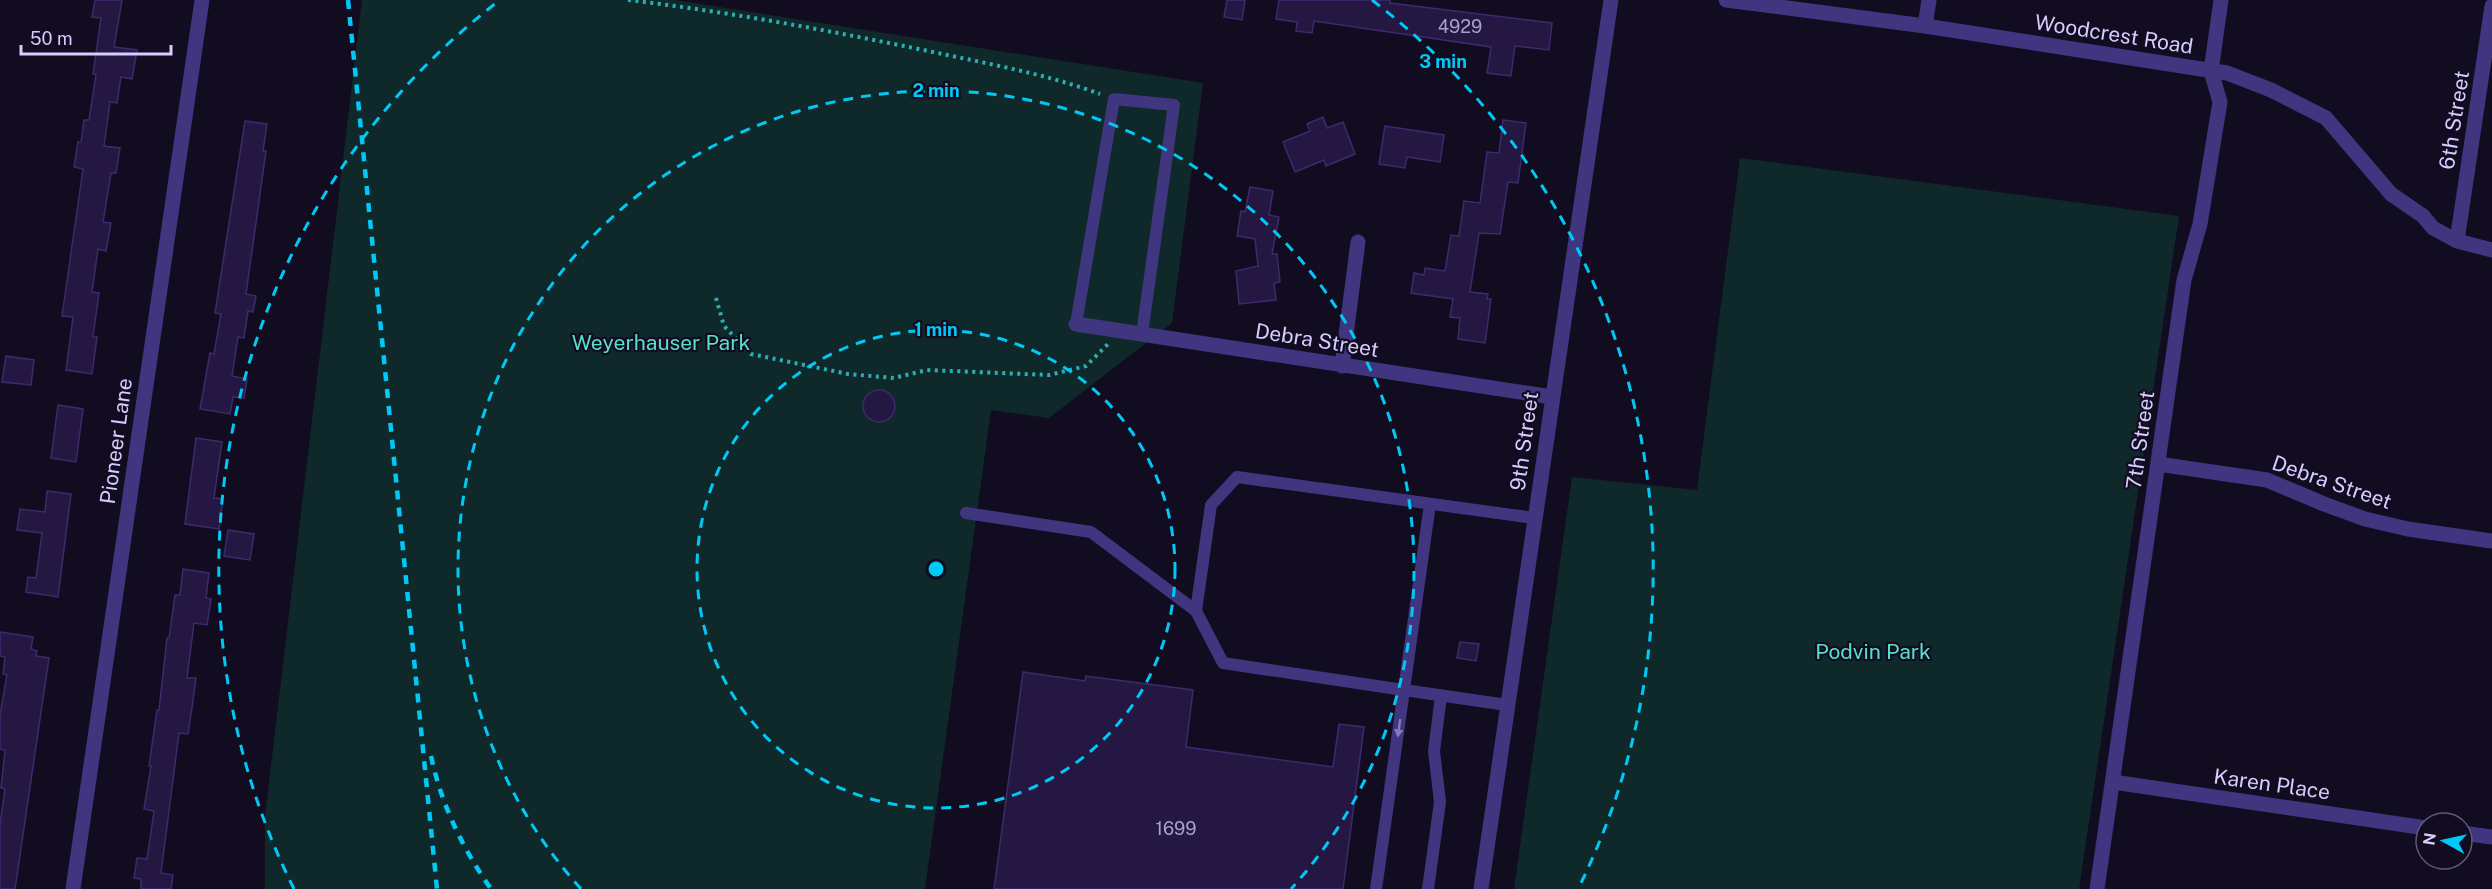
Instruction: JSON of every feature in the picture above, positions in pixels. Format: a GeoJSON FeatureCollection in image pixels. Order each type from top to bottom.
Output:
{"type":"FeatureCollection","features":[{"type":"Feature","properties":{"kind":"street","name":"Pioneer Lane"},"geometry":{"type":"LineString","coordinates":[[73,889],[202,0]]}},
{"type":"Feature","properties":{"kind":"street","name":"9th Street"},"geometry":{"type":"LineString","coordinates":[[1481,889],[1611,0]]}},
{"type":"Feature","properties":{"kind":"street","name":"Woodcrest Road"},"geometry":{"type":"LineString","coordinates":[[1726,0],[1925,26],[2227,73],[2271,90],[2326,118],[2391,194],[2423,216],[2433,228],[2457,241],[2492,250]]}},
{"type":"Feature","properties":{"kind":"street"},"geometry":{"type":"LineString","coordinates":[[1925,26],[1929,0]]}},
{"type":"Feature","properties":{"kind":"street","name":"7th Street"},"geometry":{"type":"LineString","coordinates":[[2097,889],[2184,280],[2200,224],[2220,102],[2211,71],[2222,0]]}},
{"type":"Feature","properties":{"kind":"street","name":"6th Street"},"geometry":{"type":"LineString","coordinates":[[2457,241],[2492,6]]}},
{"type":"Feature","properties":{"kind":"street"},"geometry":{"type":"LineString","coordinates":[[1342,366],[1358,242]]}},
{"type":"Feature","properties":{"kind":"street","name":"Debra Street"},"geometry":{"type":"LineString","coordinates":[[1076,324],[1552,397]]}},
{"type":"Feature","properties":{"kind":"street","name":"Debra Street"},"geometry":{"type":"LineString","coordinates":[[2158,464],[2267,480],[2365,519],[2408,529],[2492,541]]}},
{"type":"Feature","properties":{"kind":"street","name":"Karen Place"},"geometry":{"type":"LineString","coordinates":[[2113,782],[2414,826]]}},
{"type":"Feature","properties":{"kind":"street"},"geometry":{"type":"LineString","coordinates":[[2474,835],[2492,837]]}},
{"type":"Feature","properties":{"kind":"lane"},"geometry":{"type":"LineString","coordinates":[[1076,324],[1114,99],[1174,105],[1142,334]]}},
{"type":"Feature","properties":{"kind":"lane"},"geometry":{"type":"LineString","coordinates":[[1196,611],[1211,506],[1237,477],[1534,518]]}},
{"type":"Feature","properties":{"kind":"lane"},"geometry":{"type":"LineString","coordinates":[[1376,889],[1430,504]]}},
{"type":"Feature","properties":{"kind":"lane"},"geometry":{"type":"LineString","coordinates":[[966,513],[1091,532],[1196,611],[1223,663],[1507,705]]}},
{"type":"Feature","properties":{"kind":"lane"},"geometry":{"type":"LineString","coordinates":[[1428,889],[1440,802],[1434,751],[1441,696]]}},
{"type":"Feature","properties":{"kind":"path"},"geometry":{"type":"LineString","coordinates":[[628,0],[683,6],[877,40],[1061,79],[1114,99]]}},
{"type":"Feature","properties":{"kind":"path"},"geometry":{"type":"LineString","coordinates":[[716,298],[724,326],[751,354],[848,374],[894,378],[927,370],[1049,375],[1086,366],[1121,331]]}},
{"type":"Feature","properties":{"kind":"green space","name":"Weyerhauser Park"},"geometry":{"type":"Polygon","coordinates":[[[362,0],[675,0],[1203,83],[1172,323],[1049,418],[991,410],[925,889],[265,889],[265,816],[362,0]]]}},
{"type":"Feature","properties":{"kind":"green space","name":"Podvin Park"},"geometry":{"type":"Polygon","coordinates":[[[1740,158],[2179,216],[2079,889],[1514,889],[1572,477],[1697,490],[1740,158]]]}},
{"type":"Feature","properties":{"kind":"building"},"geometry":{"type":"Polygon","coordinates":[[[95,0],[122,0],[114,47],[137,50],[132,79],[121,77],[117,103],[110,102],[104,146],[120,148],[116,173],[111,173],[103,222],[111,223],[106,251],[98,249],[92,292],[99,293],[93,337],[97,337],[92,374],[66,370],[73,317],[62,316],[83,169],[74,167],[84,120],[89,120],[96,74],[93,74],[101,18],[92,17],[95,0]]]}},
{"type":"Feature","properties":{"kind":"building"},"geometry":{"type":"Polygon","coordinates":[[[1227,0],[1245,0],[1242,20],[1224,17],[1227,0]]]}},
{"type":"Feature","properties":{"kind":"building"},"geometry":{"type":"Polygon","coordinates":[[[1279,0],[1390,0],[1390,3],[1552,23],[1549,50],[1515,46],[1511,76],[1487,73],[1491,47],[1314,21],[1312,33],[1296,31],[1297,22],[1276,19],[1279,0]]]}},
{"type":"Feature","properties":{"kind":"building"},"geometry":{"type":"Polygon","coordinates":[[[1323,117],[1327,128],[1343,122],[1355,154],[1326,166],[1324,160],[1295,172],[1283,142],[1310,131],[1307,124],[1323,117]]]}},
{"type":"Feature","properties":{"kind":"building"},"geometry":{"type":"Polygon","coordinates":[[[1503,120],[1526,123],[1518,183],[1508,182],[1500,234],[1479,233],[1470,292],[1488,294],[1487,299],[1491,299],[1485,343],[1458,339],[1460,318],[1450,317],[1453,299],[1411,293],[1414,273],[1424,275],[1425,268],[1445,271],[1451,235],[1459,236],[1464,201],[1480,203],[1487,152],[1499,153],[1503,120]]]}},
{"type":"Feature","properties":{"kind":"building"},"geometry":{"type":"Polygon","coordinates":[[[245,121],[267,124],[263,151],[266,151],[246,294],[256,296],[253,312],[248,311],[244,338],[238,337],[232,376],[247,379],[244,398],[233,397],[230,414],[200,409],[210,353],[214,354],[221,314],[215,313],[245,121]]]}},
{"type":"Feature","properties":{"kind":"building"},"geometry":{"type":"Polygon","coordinates":[[[1385,126],[1444,135],[1440,162],[1407,157],[1405,168],[1379,164],[1385,126]]]}},
{"type":"Feature","properties":{"kind":"building"},"geometry":{"type":"Polygon","coordinates":[[[1250,187],[1273,191],[1269,215],[1279,217],[1272,254],[1277,254],[1280,282],[1274,283],[1276,300],[1239,304],[1236,271],[1258,266],[1255,239],[1237,236],[1241,211],[1245,212],[1250,187]]]}},
{"type":"Feature","properties":{"kind":"building"},"geometry":{"type":"Polygon","coordinates":[[[6,356],[34,360],[31,385],[2,382],[6,356]]]}},
{"type":"Feature","properties":{"kind":"building"},"geometry":{"type":"Polygon","coordinates":[[[879,390],[891,394],[895,406],[891,418],[879,422],[867,418],[863,406],[867,394],[879,390]]]}},
{"type":"Feature","properties":{"kind":"building"},"geometry":{"type":"Polygon","coordinates":[[[58,405],[83,409],[76,462],[51,458],[58,405]]]}},
{"type":"Feature","properties":{"kind":"building"},"geometry":{"type":"Polygon","coordinates":[[[196,438],[222,442],[214,498],[223,499],[219,529],[185,524],[196,438]]]}},
{"type":"Feature","properties":{"kind":"building"},"geometry":{"type":"Polygon","coordinates":[[[47,491],[71,494],[58,597],[26,592],[28,577],[36,578],[42,533],[17,530],[20,509],[45,512],[47,491]]]}},
{"type":"Feature","properties":{"kind":"building"},"geometry":{"type":"Polygon","coordinates":[[[228,530],[254,534],[250,560],[224,556],[228,530]]]}},
{"type":"Feature","properties":{"kind":"building"},"geometry":{"type":"Polygon","coordinates":[[[183,569],[209,573],[206,598],[211,599],[207,625],[194,623],[187,678],[196,678],[193,701],[188,734],[179,733],[161,873],[173,875],[171,889],[141,889],[141,879],[134,878],[137,858],[147,859],[154,811],[144,809],[151,766],[149,766],[157,710],[159,710],[167,638],[169,638],[175,595],[180,595],[183,569]]]}},
{"type":"Feature","properties":{"kind":"building"},"geometry":{"type":"Polygon","coordinates":[[[0,632],[33,637],[31,649],[37,651],[36,656],[49,658],[15,889],[0,889],[0,824],[5,789],[1,788],[5,750],[0,749],[0,715],[7,675],[3,674],[5,657],[0,656],[0,632]]]}},
{"type":"Feature","properties":{"kind":"building"},"geometry":{"type":"Polygon","coordinates":[[[1460,642],[1479,644],[1476,661],[1457,658],[1460,642]]]}},
{"type":"Feature","properties":{"kind":"building"},"geometry":{"type":"Polygon","coordinates":[[[1023,672],[1085,681],[1086,676],[1193,690],[1186,747],[1333,767],[1339,724],[1364,727],[1343,889],[994,889],[1023,672]]]}},
{"type":"Feature","properties":{"kind":"railway"},"geometry":{"type":"LineString","coordinates":[[348,0],[437,889]]}},
{"type":"Feature","properties":{"kind":"railway"},"geometry":{"type":"LineString","coordinates":[[431,756],[435,774],[454,826],[491,889]]}}]}
